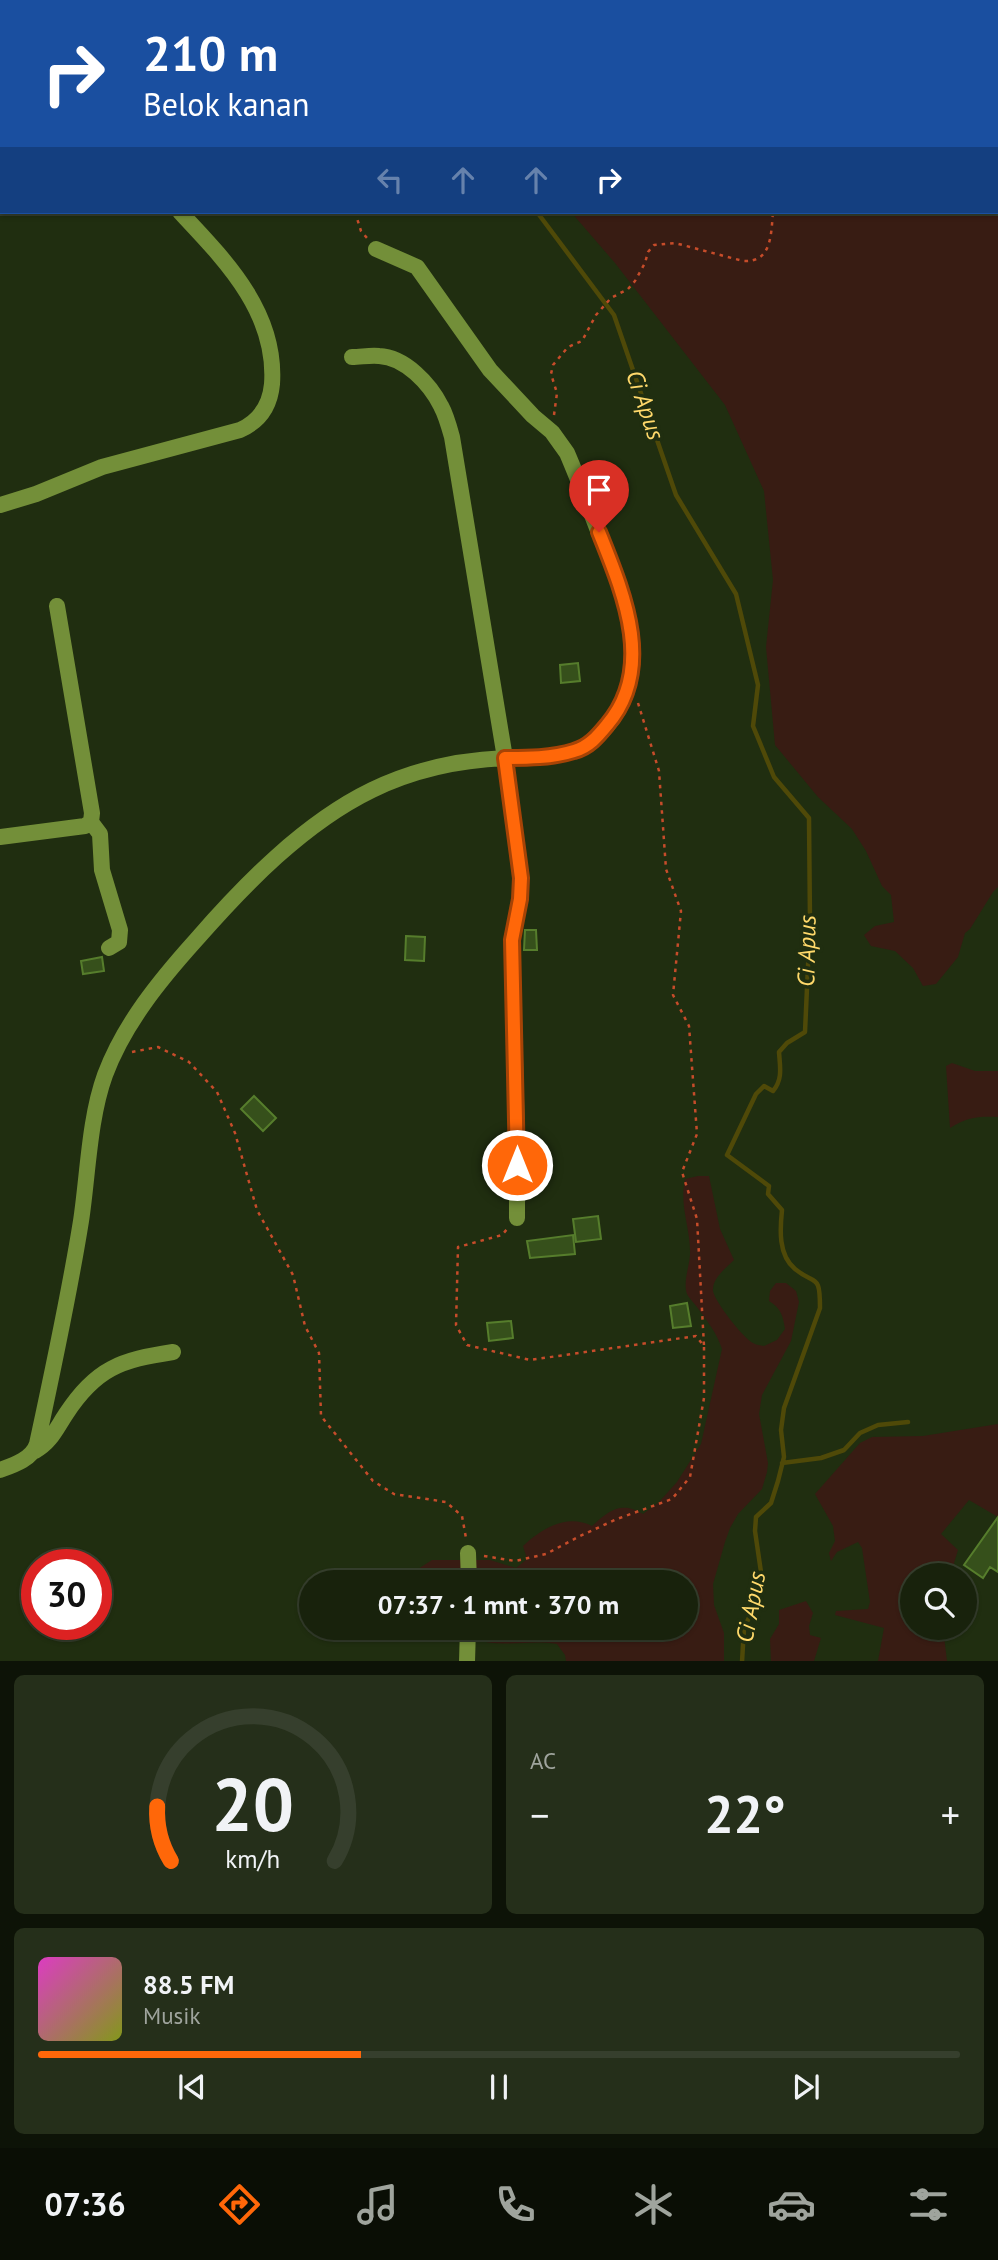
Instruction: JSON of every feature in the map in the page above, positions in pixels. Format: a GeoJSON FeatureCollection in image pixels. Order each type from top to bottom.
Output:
{"type":"FeatureCollection","features":[{"type":"Feature","properties":{"kind":"street"},"geometry":{"type":"LineString","coordinates":[[0,505],[36,494],[102,467],[240,430],[259,419],[267,406],[271,391],[273,374],[269,340],[253,302],[228,263],[182,214]]}},
{"type":"Feature","properties":{"kind":"street"},"geometry":{"type":"LineString","coordinates":[[35,1451],[64,1321],[95,1116],[105,1076],[127,1031],[153,991],[235,896],[276,856],[316,824],[371,790],[418,772],[461,762],[576,751],[594,741],[615,716],[630,679],[633,644],[627,605],[567,453],[552,432],[533,416],[490,370],[417,267],[376,249]]}},
{"type":"Feature","properties":{"kind":"street"},"geometry":{"type":"LineString","coordinates":[[352,357],[382,356],[413,370],[433,392],[452,437],[505,758],[521,878],[512,940],[517,1218]]}},
{"type":"Feature","properties":{"kind":"street"},"geometry":{"type":"LineString","coordinates":[[57,607],[92,813],[91,822],[100,834],[102,870],[120,930],[119,942],[109,948]]}},
{"type":"Feature","properties":{"kind":"street"},"geometry":{"type":"LineString","coordinates":[[0,837],[85,826],[91,822]]}},
{"type":"Feature","properties":{"kind":"street"},"geometry":{"type":"LineString","coordinates":[[0,1470],[13,1465],[49,1442],[79,1395],[110,1369],[139,1357],[173,1352]]}},
{"type":"Feature","properties":{"kind":"street"},"geometry":{"type":"LineString","coordinates":[[468,1553],[469,1570]]}},
{"type":"Feature","properties":{"kind":"street"},"geometry":{"type":"LineString","coordinates":[[467,1661],[468,1640]]}},
{"type":"Feature","properties":{"kind":"path"},"geometry":{"type":"LineString","coordinates":[[356,214],[361,231],[376,249]]}},
{"type":"Feature","properties":{"kind":"path"},"geometry":{"type":"LineString","coordinates":[[554,416],[557,393],[551,374],[553,365],[568,347],[582,341],[596,315],[611,298],[628,289],[635,281],[654,245],[675,243],[743,261],[754,261],[763,257],[771,237],[773,214]]}},
{"type":"Feature","properties":{"kind":"path"},"geometry":{"type":"LineString","coordinates":[[124,1059],[133,1052],[158,1047],[189,1062],[216,1092],[235,1133],[257,1210],[293,1275],[305,1326],[319,1353],[321,1416],[373,1481],[394,1494],[446,1502],[462,1516],[468,1553],[515,1561],[546,1554],[617,1519],[672,1499],[690,1478],[704,1398],[704,1346],[696,1219],[682,1172],[698,1134],[688,1026],[673,995],[681,911],[666,869],[659,771],[630,679]]}},
{"type":"Feature","properties":{"kind":"path"},"geometry":{"type":"LineString","coordinates":[[517,1218],[502,1235],[458,1247],[456,1325],[467,1345],[530,1360],[696,1336],[704,1346]]}},
{"type":"Feature","properties":{"kind":"shaded area"},"geometry":{"type":"Polygon","coordinates":[[[573,214],[998,214],[998,887],[965,933],[958,957],[936,984],[923,986],[913,968],[895,951],[871,946],[864,935],[875,926],[894,922],[891,895],[882,886],[866,851],[852,829],[818,797],[775,745],[766,647],[773,580],[764,491],[725,405],[615,263],[573,214]]]}},
{"type":"Feature","properties":{"kind":"shaded area"},"geometry":{"type":"Polygon","coordinates":[[[952,1063],[975,1071],[998,1071],[998,1117],[973,1118],[950,1128],[946,1066],[952,1063]]]}},
{"type":"Feature","properties":{"kind":"shaded area"},"geometry":{"type":"Polygon","coordinates":[[[709,1176],[720,1229],[734,1260],[720,1274],[713,1291],[730,1319],[748,1340],[764,1346],[777,1340],[785,1329],[781,1313],[769,1301],[770,1291],[776,1283],[786,1283],[796,1291],[799,1302],[791,1341],[762,1395],[759,1414],[768,1463],[762,1489],[738,1514],[730,1528],[713,1584],[714,1605],[724,1633],[724,1661],[566,1661],[557,1644],[478,1640],[698,1640],[698,1570],[418,1570],[432,1560],[490,1560],[516,1568],[527,1559],[523,1546],[546,1529],[573,1521],[592,1526],[610,1512],[622,1508],[643,1514],[659,1502],[677,1482],[701,1444],[722,1349],[715,1332],[688,1296],[686,1289],[690,1245],[684,1208],[685,1179],[709,1176]]]}},
{"type":"Feature","properties":{"kind":"shaded area"},"geometry":{"type":"Polygon","coordinates":[[[998,1424],[998,1517],[969,1500],[941,1534],[958,1550],[954,1563],[900,1563],[900,1640],[944,1640],[947,1661],[878,1661],[884,1628],[835,1615],[836,1611],[868,1609],[870,1602],[862,1548],[858,1542],[837,1552],[831,1561],[829,1553],[835,1541],[833,1526],[815,1494],[860,1443],[872,1437],[923,1436],[998,1424]]]}},
{"type":"Feature","properties":{"kind":"shaded area"},"geometry":{"type":"Polygon","coordinates":[[[806,1601],[813,1613],[809,1626],[810,1635],[821,1638],[814,1661],[771,1661],[770,1639],[779,1624],[779,1610],[806,1601]]]}},
{"type":"Feature","properties":{"kind":"building"},"geometry":{"type":"Polygon","coordinates":[[[578,663],[580,681],[561,683],[560,665],[578,663]]]}},
{"type":"Feature","properties":{"kind":"building"},"geometry":{"type":"Polygon","coordinates":[[[525,930],[536,930],[537,950],[524,950],[525,930]]]}},
{"type":"Feature","properties":{"kind":"building"},"geometry":{"type":"Polygon","coordinates":[[[406,936],[425,937],[424,961],[405,960],[406,936]]]}},
{"type":"Feature","properties":{"kind":"building"},"geometry":{"type":"Polygon","coordinates":[[[102,957],[104,971],[83,974],[81,961],[102,957]]]}},
{"type":"Feature","properties":{"kind":"building"},"geometry":{"type":"Polygon","coordinates":[[[254,1096],[276,1118],[263,1131],[241,1109],[254,1096]]]}},
{"type":"Feature","properties":{"kind":"building"},"geometry":{"type":"Polygon","coordinates":[[[598,1216],[601,1239],[576,1242],[573,1219],[598,1216]]]}},
{"type":"Feature","properties":{"kind":"building"},"geometry":{"type":"Polygon","coordinates":[[[573,1235],[575,1254],[530,1258],[527,1241],[573,1235]]]}},
{"type":"Feature","properties":{"kind":"building"},"geometry":{"type":"Polygon","coordinates":[[[687,1303],[691,1326],[673,1328],[670,1306],[687,1303]]]}},
{"type":"Feature","properties":{"kind":"building"},"geometry":{"type":"Polygon","coordinates":[[[511,1321],[513,1338],[489,1341],[487,1323],[511,1321]]]}},
{"type":"Feature","properties":{"kind":"building"},"geometry":{"type":"Polygon","coordinates":[[[998,1517],[998,1572],[990,1567],[983,1578],[977,1574],[977,1563],[965,1563],[998,1517]]]}},
{"type":"Feature","properties":{"kind":"waterway","name":"Ci Apus"},"geometry":{"type":"LineString","coordinates":[[538,214],[614,315],[676,495],[736,594],[758,685],[753,726],[774,777],[809,818],[810,922],[805,1032],[787,1043],[779,1052],[780,1073],[776,1086],[773,1091],[764,1086],[756,1094],[727,1155],[769,1186],[768,1194],[782,1210],[781,1233],[786,1257],[795,1269],[818,1285],[820,1297],[820,1308],[784,1408],[781,1430],[784,1457],[778,1481],[771,1503],[756,1517],[755,1531],[762,1579],[757,1601],[744,1628],[742,1661]]}},
{"type":"Feature","properties":{"kind":"waterway"},"geometry":{"type":"LineString","coordinates":[[782,1463],[821,1458],[844,1450],[860,1433],[878,1425],[908,1422]]}},
{"type":"Feature","properties":{"kind":"route"},"geometry":{"type":"LineString","coordinates":[[517,1165],[512,940],[521,878],[505,758],[528,758],[576,751],[594,741],[615,716],[623,698],[630,679],[633,644],[627,605],[599,532]]}}]}
